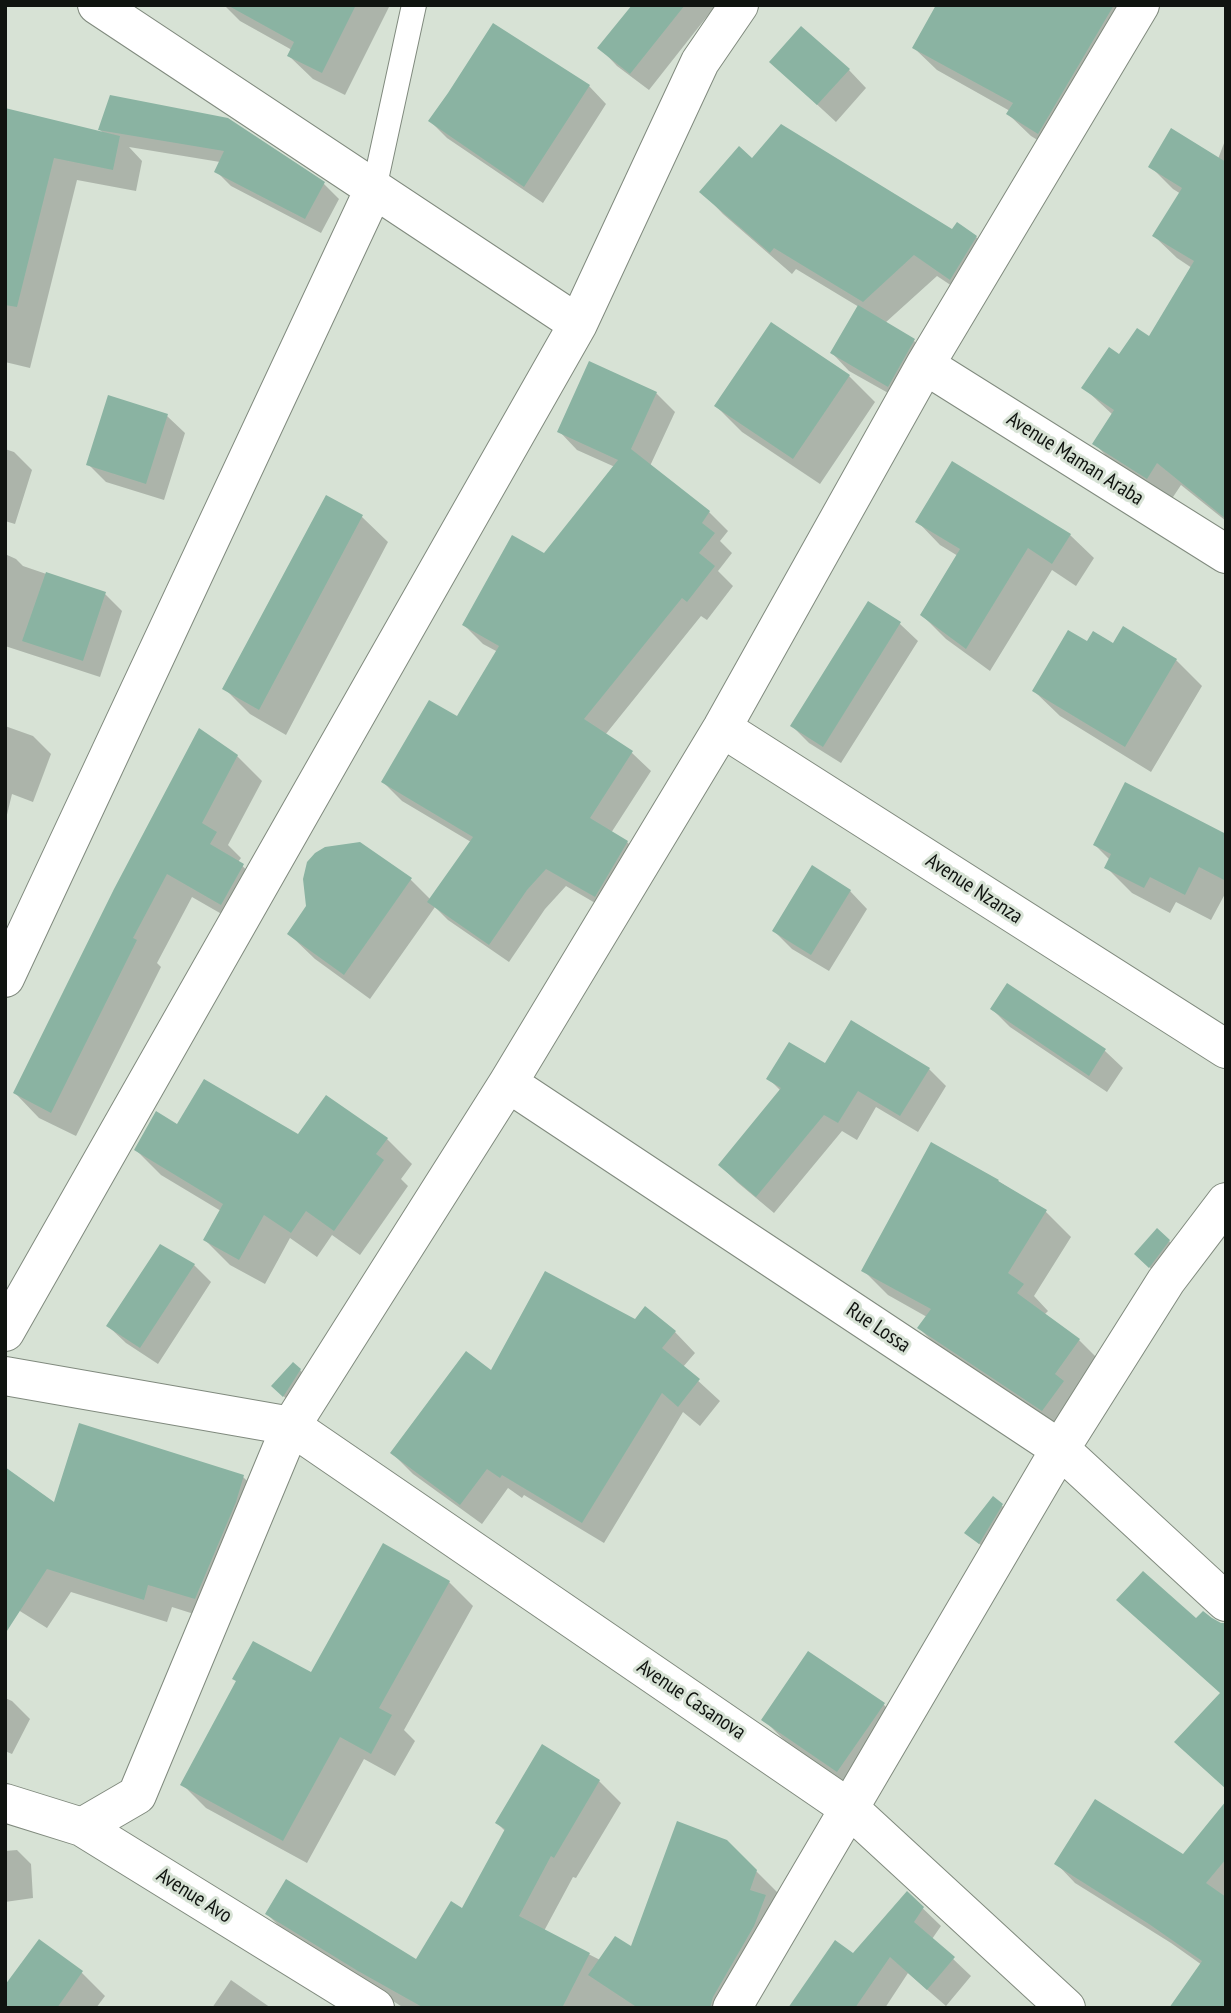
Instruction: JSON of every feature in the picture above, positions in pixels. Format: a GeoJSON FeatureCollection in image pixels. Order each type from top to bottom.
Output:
{"type":"FeatureCollection","features":[{"type":"Feature","properties":{"kind":"street"},"geometry":{"type":"LineString","coordinates":[[97,5],[578,324]]}},
{"type":"Feature","properties":{"kind":"street"},"geometry":{"type":"LineString","coordinates":[[5,1332],[578,324],[700,62],[739,5]]}},
{"type":"Feature","properties":{"kind":"street"},"geometry":{"type":"LineString","coordinates":[[82,1827],[137,1795],[291,1426],[508,1083],[722,728],[925,365],[1140,5]]}},
{"type":"Feature","properties":{"kind":"street"},"geometry":{"type":"LineString","coordinates":[[5,978],[374,189]]}},
{"type":"Feature","properties":{"kind":"street","name":"Avenue Maman Araba"},"geometry":{"type":"LineString","coordinates":[[925,365],[1226,554]]}},
{"type":"Feature","properties":{"kind":"street","name":"Avenue Nzanza"},"geometry":{"type":"LineString","coordinates":[[722,728],[1226,1049]]}},
{"type":"Feature","properties":{"kind":"street","name":"Rue Lossa"},"geometry":{"type":"LineString","coordinates":[[508,1083],[1060,1449],[1226,1602]]}},
{"type":"Feature","properties":{"kind":"street"},"geometry":{"type":"LineString","coordinates":[[732,2008],[1060,1449],[1166,1281],[1226,1202]]}},
{"type":"Feature","properties":{"kind":"street"},"geometry":{"type":"LineString","coordinates":[[5,1376],[291,1426]]}},
{"type":"Feature","properties":{"kind":"street","name":"Avenue Casanova"},"geometry":{"type":"LineString","coordinates":[[291,1426],[850,1809],[1066,2008]]}},
{"type":"Feature","properties":{"kind":"street","name":"Avenue Avo"},"geometry":{"type":"LineString","coordinates":[[5,1803],[82,1827],[375,2008]]}},
{"type":"Feature","properties":{"kind":"lane"},"geometry":{"type":"LineString","coordinates":[[374,189],[414,5]]}},
{"type":"Feature","properties":{"kind":"building"},"geometry":{"type":"Polygon","coordinates":[[[227,5],[356,5],[322,73],[287,56],[294,42],[227,5]]]}},
{"type":"Feature","properties":{"kind":"building"},"geometry":{"type":"Polygon","coordinates":[[[632,5],[685,5],[630,74],[597,48],[632,5]]]}},
{"type":"Feature","properties":{"kind":"building"},"geometry":{"type":"Polygon","coordinates":[[[936,5],[1114,5],[1038,134],[1006,114],[1013,103],[912,48],[936,5]]]}},
{"type":"Feature","properties":{"kind":"building"},"geometry":{"type":"Polygon","coordinates":[[[493,23],[590,85],[524,187],[428,121],[493,23]]]}},
{"type":"Feature","properties":{"kind":"building"},"geometry":{"type":"Polygon","coordinates":[[[801,26],[850,69],[817,105],[769,62],[801,26]]]}},
{"type":"Feature","properties":{"kind":"building"},"geometry":{"type":"Polygon","coordinates":[[[110,95],[228,118],[325,182],[305,219],[214,172],[224,151],[98,130],[110,95]]]}},
{"type":"Feature","properties":{"kind":"building"},"geometry":{"type":"Polygon","coordinates":[[[5,108],[120,136],[113,170],[54,158],[17,307],[5,305],[5,108]]]}},
{"type":"Feature","properties":{"kind":"building"},"geometry":{"type":"Polygon","coordinates":[[[781,124],[952,229],[957,222],[977,236],[950,280],[914,255],[863,302],[774,248],[770,253],[699,192],[739,146],[752,158],[781,124]]]}},
{"type":"Feature","properties":{"kind":"building"},"geometry":{"type":"Polygon","coordinates":[[[1171,128],[1226,162],[1226,519],[1157,463],[1147,479],[1092,444],[1114,410],[1081,388],[1109,347],[1119,354],[1137,328],[1149,336],[1194,261],[1152,236],[1182,188],[1148,167],[1171,128]]]}},
{"type":"Feature","properties":{"kind":"building"},"geometry":{"type":"Polygon","coordinates":[[[858,305],[915,339],[888,387],[830,353],[858,305]]]}},
{"type":"Feature","properties":{"kind":"building"},"geometry":{"type":"Polygon","coordinates":[[[771,322],[850,375],[793,459],[714,406],[771,322]]]}},
{"type":"Feature","properties":{"kind":"building"},"geometry":{"type":"Polygon","coordinates":[[[589,361],[657,392],[631,449],[710,511],[702,523],[715,533],[699,553],[715,566],[687,602],[682,598],[584,719],[633,751],[590,818],[628,841],[595,897],[546,869],[527,890],[489,945],[427,902],[473,837],[381,782],[429,700],[457,716],[499,646],[462,625],[512,535],[544,553],[618,460],[557,432],[589,361]]]}},
{"type":"Feature","properties":{"kind":"building"},"geometry":{"type":"Polygon","coordinates":[[[108,395],[168,414],[146,484],[86,465],[108,395]]]}},
{"type":"Feature","properties":{"kind":"building"},"geometry":{"type":"Polygon","coordinates":[[[952,461],[1071,534],[1052,564],[1028,548],[966,649],[920,615],[960,549],[915,522],[952,461]]]}},
{"type":"Feature","properties":{"kind":"building"},"geometry":{"type":"Polygon","coordinates":[[[326,495],[363,515],[259,710],[222,689],[326,495]]]}},
{"type":"Feature","properties":{"kind":"building"},"geometry":{"type":"Polygon","coordinates":[[[46,572],[106,592],[83,661],[22,641],[46,572]]]}},
{"type":"Feature","properties":{"kind":"building"},"geometry":{"type":"Polygon","coordinates":[[[868,601],[901,622],[823,747],[790,726],[868,601]]]}},
{"type":"Feature","properties":{"kind":"building"},"geometry":{"type":"Polygon","coordinates":[[[1123,626],[1177,659],[1125,747],[1032,691],[1068,630],[1087,641],[1093,631],[1113,643],[1123,626]]]}},
{"type":"Feature","properties":{"kind":"building"},"geometry":{"type":"Polygon","coordinates":[[[199,728],[238,755],[202,823],[217,832],[210,844],[244,864],[221,905],[167,874],[133,938],[137,940],[51,1113],[13,1093],[114,889],[199,728]]]}},
{"type":"Feature","properties":{"kind":"building"},"geometry":{"type":"Polygon","coordinates":[[[1125,782],[1226,834],[1226,881],[1199,867],[1185,895],[1150,877],[1144,888],[1104,868],[1111,854],[1093,845],[1125,782]]]}},
{"type":"Feature","properties":{"kind":"building"},"geometry":{"type":"Polygon","coordinates":[[[360,842],[412,878],[344,975],[287,934],[306,906],[303,879],[307,862],[325,847],[360,842]]]}},
{"type":"Feature","properties":{"kind":"building"},"geometry":{"type":"Polygon","coordinates":[[[812,865],[851,890],[811,955],[772,931],[812,865]]]}},
{"type":"Feature","properties":{"kind":"building"},"geometry":{"type":"Polygon","coordinates":[[[1007,983],[1106,1049],[1089,1076],[990,1009],[1007,983]]]}},
{"type":"Feature","properties":{"kind":"building"},"geometry":{"type":"Polygon","coordinates":[[[851,1020],[930,1068],[900,1116],[858,1091],[838,1123],[824,1115],[756,1197],[718,1165],[781,1088],[766,1079],[789,1042],[825,1063],[851,1020]]]}},
{"type":"Feature","properties":{"kind":"building"},"geometry":{"type":"Polygon","coordinates":[[[204,1079],[298,1134],[326,1095],[388,1138],[376,1154],[384,1160],[334,1231],[306,1211],[291,1233],[264,1215],[239,1260],[203,1240],[223,1204],[134,1150],[156,1111],[177,1124],[204,1079]]]}},
{"type":"Feature","properties":{"kind":"building"},"geometry":{"type":"Polygon","coordinates":[[[931,1142],[1047,1210],[1008,1273],[1024,1284],[1017,1293],[1080,1339],[1055,1374],[1064,1381],[1042,1411],[917,1328],[931,1309],[861,1271],[931,1142]]]}},
{"type":"Feature","properties":{"kind":"building"},"geometry":{"type":"Polygon","coordinates":[[[1157,1228],[1170,1240],[1149,1268],[1134,1254],[1157,1228]]]}},
{"type":"Feature","properties":{"kind":"building"},"geometry":{"type":"Polygon","coordinates":[[[160,1244],[195,1264],[140,1348],[106,1326],[160,1244]]]}},
{"type":"Feature","properties":{"kind":"building"},"geometry":{"type":"Polygon","coordinates":[[[545,1271],[635,1319],[645,1306],[676,1331],[662,1348],[700,1379],[678,1407],[662,1393],[582,1523],[502,1475],[500,1478],[487,1469],[460,1505],[390,1453],[466,1351],[491,1370],[545,1271]]]}},
{"type":"Feature","properties":{"kind":"building"},"geometry":{"type":"Polygon","coordinates":[[[293,1362],[301,1369],[283,1397],[271,1386],[293,1362]]]}},
{"type":"Feature","properties":{"kind":"building"},"geometry":{"type":"Polygon","coordinates":[[[79,1423],[244,1475],[236,1502],[195,1599],[148,1585],[144,1600],[47,1569],[5,1634],[5,1467],[54,1502],[79,1423]]]}},
{"type":"Feature","properties":{"kind":"building"},"geometry":{"type":"Polygon","coordinates":[[[993,1496],[1003,1504],[979,1544],[964,1533],[993,1496]]]}},
{"type":"Feature","properties":{"kind":"building"},"geometry":{"type":"Polygon","coordinates":[[[383,1543],[450,1581],[379,1708],[392,1715],[371,1754],[340,1737],[283,1841],[180,1785],[236,1681],[232,1679],[253,1641],[311,1672],[383,1543]]]}},
{"type":"Feature","properties":{"kind":"building"},"geometry":{"type":"Polygon","coordinates":[[[1143,1571],[1196,1618],[1203,1611],[1221,1623],[1226,1623],[1226,1789],[1174,1742],[1220,1693],[1116,1600],[1143,1571]]]}},
{"type":"Feature","properties":{"kind":"building"},"geometry":{"type":"Polygon","coordinates":[[[808,1651],[885,1703],[837,1772],[761,1720],[808,1651]]]}},
{"type":"Feature","properties":{"kind":"building"},"geometry":{"type":"Polygon","coordinates":[[[542,1744],[600,1780],[554,1858],[551,1856],[519,1916],[590,1953],[562,2008],[424,2008],[265,1914],[286,1879],[416,1959],[451,1901],[462,1908],[505,1829],[495,1823],[542,1744]]]}},
{"type":"Feature","properties":{"kind":"building"},"geometry":{"type":"Polygon","coordinates":[[[1095,1799],[1183,1854],[1226,1801],[1226,1859],[1206,1883],[1226,1897],[1226,2008],[1169,2008],[1202,1961],[1054,1864],[1095,1799]]]}},
{"type":"Feature","properties":{"kind":"building"},"geometry":{"type":"Polygon","coordinates":[[[677,1821],[727,1840],[757,1870],[750,1890],[766,1895],[754,1926],[713,1997],[710,2008],[638,2008],[588,1975],[615,1936],[631,1946],[677,1821]]]}},
{"type":"Feature","properties":{"kind":"building"},"geometry":{"type":"Polygon","coordinates":[[[907,1891],[924,1907],[914,1922],[955,1957],[927,1990],[890,1957],[855,2008],[788,2008],[835,1940],[853,1953],[907,1891]]]}},
{"type":"Feature","properties":{"kind":"building"},"geometry":{"type":"Polygon","coordinates":[[[39,1939],[83,1971],[57,2008],[5,2008],[5,1985],[39,1939]]]}}]}
